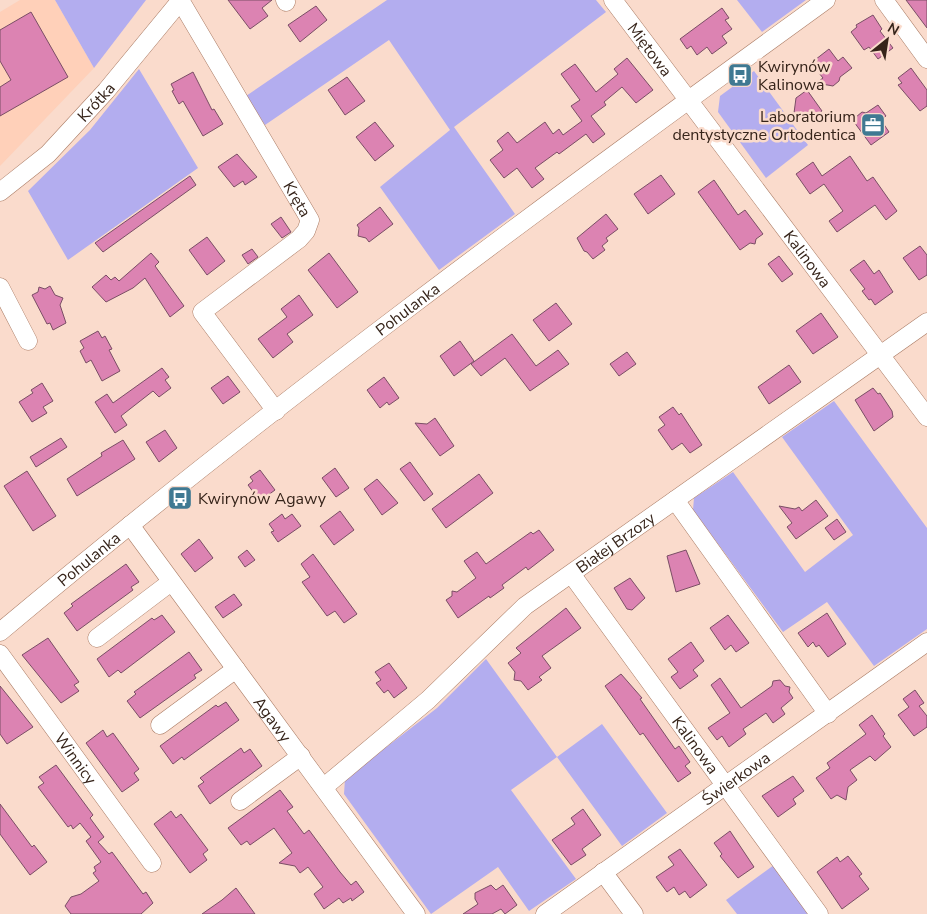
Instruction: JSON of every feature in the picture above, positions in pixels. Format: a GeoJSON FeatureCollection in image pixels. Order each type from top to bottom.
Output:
{"type":"FeatureCollection","features":[{"type":"Feature","properties":{"kind":"street","name":"Krótka"},"geometry":{"type":"LineString","coordinates":[[0,192],[48,154],[106,91],[180,0]]}},
{"type":"Feature","properties":{"kind":"street","name":"Kręta"},"geometry":{"type":"LineString","coordinates":[[180,0],[310,220],[306,231],[299,239],[202,312],[276,411]]}},
{"type":"Feature","properties":{"kind":"street","name":"Miętowa"},"geometry":{"type":"LineString","coordinates":[[613,0],[690,100]]}},
{"type":"Feature","properties":{"kind":"street","name":"Pohulanka"},"geometry":{"type":"LineString","coordinates":[[0,632],[130,525],[415,303],[826,0]]}},
{"type":"Feature","properties":{"kind":"street"},"geometry":{"type":"LineString","coordinates":[[884,0],[927,59]]}},
{"type":"Feature","properties":{"kind":"street","name":"Kalinowa"},"geometry":{"type":"LineString","coordinates":[[690,100],[927,417]]}},
{"type":"Feature","properties":{"kind":"street"},"geometry":{"type":"LineString","coordinates":[[0,287],[28,341]]}},
{"type":"Feature","properties":{"kind":"street","name":"Białej Brzozy"},"geometry":{"type":"LineString","coordinates":[[324,787],[428,700],[525,606],[572,575],[927,322]]}},
{"type":"Feature","properties":{"kind":"street"},"geometry":{"type":"LineString","coordinates":[[675,500],[828,714]]}},
{"type":"Feature","properties":{"kind":"street","name":"Agawy"},"geometry":{"type":"LineString","coordinates":[[130,525],[416,914]]}},
{"type":"Feature","properties":{"kind":"street","name":"Kalinowa"},"geometry":{"type":"LineString","coordinates":[[572,575],[819,914]]}},
{"type":"Feature","properties":{"kind":"street"},"geometry":{"type":"LineString","coordinates":[[97,638],[171,582]]}},
{"type":"Feature","properties":{"kind":"street","name":"Świerkowa"},"geometry":{"type":"LineString","coordinates":[[545,914],[726,787],[927,642]]}},
{"type":"Feature","properties":{"kind":"street","name":"Winnicy"},"geometry":{"type":"LineString","coordinates":[[0,654],[152,863]]}},
{"type":"Feature","properties":{"kind":"street"},"geometry":{"type":"LineString","coordinates":[[160,725],[236,669]]}},
{"type":"Feature","properties":{"kind":"street"},"geometry":{"type":"LineString","coordinates":[[240,801],[301,756]]}},
{"type":"Feature","properties":{"kind":"street"},"geometry":{"type":"LineString","coordinates":[[603,872],[634,914]]}},
{"type":"Feature","properties":{"kind":"shaded area"},"geometry":{"type":"Polygon","coordinates":[[[20,0],[55,0],[94,68],[0,166],[0,12],[20,0]]]}},
{"type":"Feature","properties":{"kind":"shaded area"},"geometry":{"type":"Polygon","coordinates":[[[55,0],[146,0],[94,68],[55,0]]]}},
{"type":"Feature","properties":{"kind":"shaded area"},"geometry":{"type":"Polygon","coordinates":[[[387,0],[596,0],[606,12],[454,127],[515,214],[439,270],[380,187],[450,130],[389,40],[265,125],[246,96],[387,0]]]}},
{"type":"Feature","properties":{"kind":"shaded area"},"geometry":{"type":"Polygon","coordinates":[[[737,0],[806,0],[762,32],[737,0]]]}},
{"type":"Feature","properties":{"kind":"shaded area"},"geometry":{"type":"Polygon","coordinates":[[[139,69],[198,168],[68,260],[28,191],[90,130],[139,69]]]}},
{"type":"Feature","properties":{"kind":"shaded area"},"geometry":{"type":"Polygon","coordinates":[[[754,71],[808,145],[766,178],[718,112],[720,96],[754,71]]]}},
{"type":"Feature","properties":{"kind":"shaded area"},"geometry":{"type":"Polygon","coordinates":[[[834,401],[927,528],[927,629],[874,666],[827,602],[783,632],[693,510],[694,498],[733,472],[805,572],[853,535],[782,437],[834,401]]]}},
{"type":"Feature","properties":{"kind":"shaded area"},"geometry":{"type":"Polygon","coordinates":[[[486,659],[557,757],[511,790],[576,879],[529,911],[498,867],[431,914],[344,794],[345,779],[437,708],[486,659]]]}},
{"type":"Feature","properties":{"kind":"shaded area"},"geometry":{"type":"Polygon","coordinates":[[[602,724],[667,813],[622,846],[557,757],[602,724]]]}},
{"type":"Feature","properties":{"kind":"shaded area"},"geometry":{"type":"Polygon","coordinates":[[[774,865],[810,914],[737,914],[726,900],[774,865]]]}},
{"type":"Feature","properties":{"kind":"building"},"geometry":{"type":"Polygon","coordinates":[[[228,0],[272,0],[262,8],[268,16],[250,29],[228,0]]]}},
{"type":"Feature","properties":{"kind":"building"},"geometry":{"type":"Polygon","coordinates":[[[906,0],[927,0],[927,28],[906,0]]]}},
{"type":"Feature","properties":{"kind":"building"},"geometry":{"type":"Polygon","coordinates":[[[316,6],[327,20],[300,42],[288,25],[316,6]]]}},
{"type":"Feature","properties":{"kind":"building"},"geometry":{"type":"Polygon","coordinates":[[[722,8],[729,18],[725,20],[732,29],[722,36],[727,43],[712,54],[707,47],[697,55],[691,46],[687,49],[680,39],[722,8]]]}},
{"type":"Feature","properties":{"kind":"building"},"geometry":{"type":"Polygon","coordinates":[[[31,12],[68,77],[0,116],[0,87],[11,80],[0,61],[0,30],[31,12]]]}},
{"type":"Feature","properties":{"kind":"building"},"geometry":{"type":"Polygon","coordinates":[[[873,15],[882,29],[880,31],[893,48],[878,59],[869,47],[864,50],[851,32],[857,27],[856,25],[873,15]]]}},
{"type":"Feature","properties":{"kind":"building"},"geometry":{"type":"Polygon","coordinates":[[[829,49],[838,61],[843,57],[852,68],[840,77],[839,81],[833,86],[816,83],[823,78],[811,63],[829,49]]]}},
{"type":"Feature","properties":{"kind":"building"},"geometry":{"type":"Polygon","coordinates":[[[627,58],[653,90],[636,103],[622,87],[604,102],[606,105],[591,116],[605,134],[593,143],[586,134],[559,154],[557,152],[535,168],[544,179],[532,188],[517,168],[504,178],[490,160],[503,150],[497,141],[508,132],[517,143],[545,122],[553,134],[559,129],[563,135],[582,121],[571,106],[580,100],[561,74],[575,64],[596,92],[618,74],[614,69],[627,58]]]}},
{"type":"Feature","properties":{"kind":"building"},"geometry":{"type":"Polygon","coordinates":[[[911,68],[927,90],[927,106],[920,111],[898,85],[902,83],[898,78],[911,68]]]}},
{"type":"Feature","properties":{"kind":"building"},"geometry":{"type":"Polygon","coordinates":[[[193,72],[212,110],[214,109],[223,124],[203,136],[183,101],[179,104],[172,91],[174,90],[171,84],[193,72]]]}},
{"type":"Feature","properties":{"kind":"building"},"geometry":{"type":"Polygon","coordinates":[[[347,77],[365,101],[345,115],[328,90],[347,77]]]}},
{"type":"Feature","properties":{"kind":"building"},"geometry":{"type":"Polygon","coordinates":[[[807,90],[822,111],[807,122],[801,114],[794,113],[796,98],[807,90]]]}},
{"type":"Feature","properties":{"kind":"building"},"geometry":{"type":"Polygon","coordinates":[[[878,105],[886,116],[881,120],[889,132],[871,145],[854,122],[856,117],[862,112],[866,113],[878,105]]]}},
{"type":"Feature","properties":{"kind":"building"},"geometry":{"type":"Polygon","coordinates":[[[375,122],[394,146],[375,161],[356,137],[375,122]]]}},
{"type":"Feature","properties":{"kind":"building"},"geometry":{"type":"Polygon","coordinates":[[[237,154],[257,177],[245,185],[243,181],[234,187],[218,167],[237,154]]]}},
{"type":"Feature","properties":{"kind":"building"},"geometry":{"type":"Polygon","coordinates":[[[850,156],[867,181],[873,177],[897,211],[886,220],[875,205],[837,232],[829,221],[843,211],[824,184],[810,194],[796,174],[813,162],[822,176],[850,156]]]}},
{"type":"Feature","properties":{"kind":"building"},"geometry":{"type":"Polygon","coordinates":[[[661,175],[675,194],[648,214],[634,194],[661,175]]]}},
{"type":"Feature","properties":{"kind":"building"},"geometry":{"type":"Polygon","coordinates":[[[190,176],[196,185],[103,252],[95,243],[190,176]]]}},
{"type":"Feature","properties":{"kind":"building"},"geometry":{"type":"Polygon","coordinates":[[[714,180],[738,215],[745,210],[763,234],[756,239],[755,244],[750,243],[740,250],[698,192],[714,180]]]}},
{"type":"Feature","properties":{"kind":"building"},"geometry":{"type":"Polygon","coordinates":[[[380,207],[393,224],[369,242],[366,238],[358,236],[359,228],[357,225],[380,207]]]}},
{"type":"Feature","properties":{"kind":"building"},"geometry":{"type":"Polygon","coordinates":[[[606,214],[618,229],[606,238],[608,241],[602,246],[605,250],[593,259],[584,251],[577,238],[606,214]]]}},
{"type":"Feature","properties":{"kind":"building"},"geometry":{"type":"Polygon","coordinates":[[[281,217],[291,232],[282,238],[271,224],[281,217]]]}},
{"type":"Feature","properties":{"kind":"building"},"geometry":{"type":"Polygon","coordinates":[[[207,237],[225,261],[207,275],[189,250],[207,237]]]}},
{"type":"Feature","properties":{"kind":"building"},"geometry":{"type":"Polygon","coordinates":[[[920,246],[927,255],[927,275],[919,280],[903,258],[920,246]]]}},
{"type":"Feature","properties":{"kind":"building"},"geometry":{"type":"Polygon","coordinates":[[[252,249],[258,257],[248,264],[242,255],[252,249]]]}},
{"type":"Feature","properties":{"kind":"building"},"geometry":{"type":"Polygon","coordinates":[[[151,253],[159,262],[155,266],[184,306],[170,317],[145,278],[133,288],[106,302],[92,287],[106,275],[111,280],[115,277],[119,281],[151,253]]]}},
{"type":"Feature","properties":{"kind":"building"},"geometry":{"type":"Polygon","coordinates":[[[329,253],[358,292],[337,308],[308,270],[329,253]]]}},
{"type":"Feature","properties":{"kind":"building"},"geometry":{"type":"Polygon","coordinates":[[[779,256],[793,274],[782,282],[768,264],[779,256]]]}},
{"type":"Feature","properties":{"kind":"building"},"geometry":{"type":"Polygon","coordinates":[[[864,260],[874,274],[879,270],[893,292],[875,305],[862,291],[865,289],[850,270],[864,260]]]}},
{"type":"Feature","properties":{"kind":"building"},"geometry":{"type":"Polygon","coordinates":[[[50,286],[55,295],[63,298],[60,305],[66,323],[53,330],[50,323],[47,324],[32,295],[38,292],[39,287],[45,289],[50,286]]]}},
{"type":"Feature","properties":{"kind":"building"},"geometry":{"type":"Polygon","coordinates":[[[299,295],[313,315],[287,334],[293,342],[273,358],[258,339],[287,317],[281,309],[299,295]]]}},
{"type":"Feature","properties":{"kind":"building"},"geometry":{"type":"Polygon","coordinates":[[[556,303],[572,324],[549,341],[533,320],[556,303]]]}},
{"type":"Feature","properties":{"kind":"building"},"geometry":{"type":"Polygon","coordinates":[[[821,313],[838,337],[813,354],[796,331],[821,313]]]}},
{"type":"Feature","properties":{"kind":"building"},"geometry":{"type":"Polygon","coordinates":[[[98,331],[102,338],[105,336],[112,349],[109,350],[120,371],[102,381],[91,360],[86,363],[80,351],[84,348],[80,341],[98,331]]]}},
{"type":"Feature","properties":{"kind":"building"},"geometry":{"type":"Polygon","coordinates":[[[512,334],[536,366],[558,350],[569,364],[530,391],[505,358],[481,376],[471,364],[512,334]]]}},
{"type":"Feature","properties":{"kind":"building"},"geometry":{"type":"Polygon","coordinates":[[[460,341],[474,361],[454,376],[440,356],[460,341]]]}},
{"type":"Feature","properties":{"kind":"building"},"geometry":{"type":"Polygon","coordinates":[[[627,352],[636,364],[619,376],[610,364],[627,352]]]}},
{"type":"Feature","properties":{"kind":"building"},"geometry":{"type":"Polygon","coordinates":[[[789,365],[801,382],[769,404],[758,387],[789,365]]]}},
{"type":"Feature","properties":{"kind":"building"},"geometry":{"type":"Polygon","coordinates":[[[162,368],[169,377],[165,380],[171,388],[159,397],[153,391],[121,416],[127,425],[115,433],[95,402],[107,394],[113,403],[162,368]]]}},
{"type":"Feature","properties":{"kind":"building"},"geometry":{"type":"Polygon","coordinates":[[[228,376],[240,392],[223,404],[211,388],[228,376]]]}},
{"type":"Feature","properties":{"kind":"building"},"geometry":{"type":"Polygon","coordinates":[[[384,377],[399,398],[389,405],[387,402],[380,408],[367,390],[384,377]]]}},
{"type":"Feature","properties":{"kind":"building"},"geometry":{"type":"Polygon","coordinates":[[[42,383],[53,401],[43,407],[47,413],[32,422],[19,402],[33,393],[31,390],[42,383]]]}},
{"type":"Feature","properties":{"kind":"building"},"geometry":{"type":"Polygon","coordinates":[[[873,388],[878,394],[880,393],[892,411],[893,417],[874,431],[855,400],[873,388]]]}},
{"type":"Feature","properties":{"kind":"building"},"geometry":{"type":"Polygon","coordinates":[[[673,407],[679,415],[681,413],[702,445],[690,453],[682,443],[672,450],[658,430],[665,425],[659,417],[673,407]]]}},
{"type":"Feature","properties":{"kind":"building"},"geometry":{"type":"Polygon","coordinates":[[[435,418],[454,446],[440,456],[415,423],[427,424],[435,418]]]}},
{"type":"Feature","properties":{"kind":"building"},"geometry":{"type":"Polygon","coordinates":[[[165,430],[177,448],[159,462],[146,442],[165,430]]]}},
{"type":"Feature","properties":{"kind":"building"},"geometry":{"type":"Polygon","coordinates":[[[61,438],[67,447],[36,467],[30,457],[61,438]]]}},
{"type":"Feature","properties":{"kind":"building"},"geometry":{"type":"Polygon","coordinates":[[[123,440],[135,459],[77,496],[67,479],[102,456],[101,453],[123,440]]]}},
{"type":"Feature","properties":{"kind":"building"},"geometry":{"type":"Polygon","coordinates":[[[410,462],[433,494],[424,501],[400,469],[410,462]]]}},
{"type":"Feature","properties":{"kind":"building"},"geometry":{"type":"Polygon","coordinates":[[[335,468],[349,488],[336,497],[322,478],[335,468]]]}},
{"type":"Feature","properties":{"kind":"building"},"geometry":{"type":"Polygon","coordinates":[[[260,470],[275,490],[260,501],[248,485],[253,481],[250,477],[260,470]]]}},
{"type":"Feature","properties":{"kind":"building"},"geometry":{"type":"Polygon","coordinates":[[[27,471],[56,516],[33,531],[4,486],[27,471]]]}},
{"type":"Feature","properties":{"kind":"building"},"geometry":{"type":"Polygon","coordinates":[[[479,474],[493,493],[446,528],[432,509],[479,474]]]}},
{"type":"Feature","properties":{"kind":"building"},"geometry":{"type":"Polygon","coordinates":[[[377,479],[398,503],[382,515],[364,489],[377,479]]]}},
{"type":"Feature","properties":{"kind":"building"},"geometry":{"type":"Polygon","coordinates":[[[816,500],[828,516],[796,539],[787,527],[792,523],[779,506],[795,509],[799,507],[802,511],[816,500]]]}},
{"type":"Feature","properties":{"kind":"building"},"geometry":{"type":"Polygon","coordinates":[[[340,511],[354,530],[334,545],[320,526],[340,511]]]}},
{"type":"Feature","properties":{"kind":"building"},"geometry":{"type":"Polygon","coordinates":[[[282,514],[285,519],[292,514],[301,526],[278,542],[271,532],[274,531],[269,524],[282,514]]]}},
{"type":"Feature","properties":{"kind":"building"},"geometry":{"type":"Polygon","coordinates":[[[837,519],[846,532],[834,540],[825,528],[837,519]]]}},
{"type":"Feature","properties":{"kind":"building"},"geometry":{"type":"Polygon","coordinates":[[[539,530],[554,550],[528,570],[526,567],[502,585],[504,588],[458,618],[446,600],[452,596],[452,591],[457,592],[476,578],[464,561],[477,552],[486,564],[531,532],[533,534],[539,530]]]}},
{"type":"Feature","properties":{"kind":"building"},"geometry":{"type":"Polygon","coordinates":[[[199,539],[213,558],[195,572],[181,554],[199,539]]]}},
{"type":"Feature","properties":{"kind":"building"},"geometry":{"type":"Polygon","coordinates":[[[247,550],[255,560],[245,567],[238,557],[247,550]]]}},
{"type":"Feature","properties":{"kind":"building"},"geometry":{"type":"Polygon","coordinates":[[[686,550],[700,584],[676,592],[667,556],[686,550]]]}},
{"type":"Feature","properties":{"kind":"building"},"geometry":{"type":"Polygon","coordinates":[[[313,554],[357,614],[344,623],[335,611],[327,616],[302,582],[310,577],[301,564],[313,554]]]}},
{"type":"Feature","properties":{"kind":"building"},"geometry":{"type":"Polygon","coordinates":[[[126,564],[139,582],[131,587],[133,590],[77,631],[64,613],[73,606],[71,604],[126,564]]]}},
{"type":"Feature","properties":{"kind":"building"},"geometry":{"type":"Polygon","coordinates":[[[630,578],[645,598],[632,610],[627,609],[614,588],[630,578]]]}},
{"type":"Feature","properties":{"kind":"building"},"geometry":{"type":"Polygon","coordinates":[[[234,594],[242,605],[223,618],[215,607],[234,594]]]}},
{"type":"Feature","properties":{"kind":"building"},"geometry":{"type":"Polygon","coordinates":[[[566,608],[581,628],[542,656],[551,668],[539,677],[542,680],[528,690],[521,681],[514,680],[515,672],[508,663],[521,653],[516,648],[566,608]]]}},
{"type":"Feature","properties":{"kind":"building"},"geometry":{"type":"Polygon","coordinates":[[[827,613],[846,644],[828,657],[819,645],[816,647],[813,642],[808,647],[798,633],[827,613]]]}},
{"type":"Feature","properties":{"kind":"building"},"geometry":{"type":"Polygon","coordinates":[[[162,615],[175,632],[121,673],[118,670],[109,677],[97,659],[152,618],[154,620],[162,615]]]}},
{"type":"Feature","properties":{"kind":"building"},"geometry":{"type":"Polygon","coordinates":[[[728,615],[749,643],[736,652],[731,645],[725,650],[710,628],[728,615]]]}},
{"type":"Feature","properties":{"kind":"building"},"geometry":{"type":"Polygon","coordinates":[[[48,638],[79,682],[74,685],[79,691],[61,703],[22,655],[48,638]]]}},
{"type":"Feature","properties":{"kind":"building"},"geometry":{"type":"Polygon","coordinates":[[[691,642],[704,661],[693,670],[698,676],[680,689],[671,677],[678,672],[668,659],[691,642]]]}},
{"type":"Feature","properties":{"kind":"building"},"geometry":{"type":"Polygon","coordinates":[[[189,652],[202,670],[194,675],[196,678],[140,718],[127,701],[136,694],[134,692],[189,652]]]}},
{"type":"Feature","properties":{"kind":"building"},"geometry":{"type":"Polygon","coordinates":[[[389,663],[407,688],[394,698],[388,690],[384,693],[376,683],[381,680],[375,672],[389,663]]]}},
{"type":"Feature","properties":{"kind":"building"},"geometry":{"type":"Polygon","coordinates":[[[621,674],[642,698],[640,699],[675,749],[679,746],[690,762],[685,766],[691,773],[678,782],[643,733],[640,735],[605,686],[621,674]]]}},
{"type":"Feature","properties":{"kind":"building"},"geometry":{"type":"Polygon","coordinates":[[[720,678],[741,708],[772,686],[773,681],[780,680],[785,686],[790,687],[789,692],[793,698],[781,708],[785,714],[773,723],[766,713],[743,729],[746,734],[729,747],[722,736],[717,740],[708,728],[730,713],[711,685],[720,678]]]}},
{"type":"Feature","properties":{"kind":"building"},"geometry":{"type":"Polygon","coordinates":[[[0,686],[33,727],[7,744],[0,734],[0,686]]]}},
{"type":"Feature","properties":{"kind":"building"},"geometry":{"type":"Polygon","coordinates":[[[915,690],[924,703],[919,706],[927,716],[927,727],[914,736],[898,715],[909,707],[903,699],[915,690]]]}},
{"type":"Feature","properties":{"kind":"building"},"geometry":{"type":"Polygon","coordinates":[[[226,702],[239,720],[184,760],[182,757],[173,764],[160,746],[216,705],[218,707],[226,702]]]}},
{"type":"Feature","properties":{"kind":"building"},"geometry":{"type":"Polygon","coordinates":[[[872,715],[891,747],[875,761],[870,756],[850,770],[857,780],[848,787],[846,800],[837,795],[831,799],[816,778],[830,768],[827,763],[866,734],[859,725],[872,715]]]}},
{"type":"Feature","properties":{"kind":"building"},"geometry":{"type":"Polygon","coordinates":[[[103,730],[107,737],[113,733],[139,769],[134,773],[139,780],[122,792],[86,743],[103,730]]]}},
{"type":"Feature","properties":{"kind":"building"},"geometry":{"type":"Polygon","coordinates":[[[241,748],[244,753],[250,749],[262,766],[210,804],[198,786],[204,782],[200,778],[241,748]]]}},
{"type":"Feature","properties":{"kind":"building"},"geometry":{"type":"Polygon","coordinates":[[[56,765],[93,815],[90,818],[104,837],[98,842],[109,854],[112,852],[143,894],[146,892],[153,903],[141,914],[71,914],[65,906],[71,897],[81,894],[99,881],[93,873],[96,871],[94,867],[101,862],[86,841],[91,837],[80,823],[73,829],[71,825],[68,827],[38,787],[44,783],[39,777],[56,765]]]}},
{"type":"Feature","properties":{"kind":"building"},"geometry":{"type":"Polygon","coordinates":[[[793,776],[804,791],[793,799],[796,804],[778,817],[762,796],[793,776]]]}},
{"type":"Feature","properties":{"kind":"building"},"geometry":{"type":"Polygon","coordinates":[[[280,790],[293,807],[287,811],[304,834],[309,830],[351,885],[356,881],[364,892],[352,901],[351,898],[343,903],[339,898],[324,909],[314,894],[323,887],[308,867],[300,873],[295,866],[279,863],[292,853],[274,828],[250,845],[247,841],[241,845],[228,828],[280,790]]]}},
{"type":"Feature","properties":{"kind":"building"},"geometry":{"type":"Polygon","coordinates":[[[0,804],[32,847],[34,845],[47,862],[30,875],[0,834],[0,804]]]}},
{"type":"Feature","properties":{"kind":"building"},"geometry":{"type":"Polygon","coordinates":[[[583,809],[601,835],[582,849],[586,855],[571,865],[552,840],[575,824],[571,818],[583,809]]]}},
{"type":"Feature","properties":{"kind":"building"},"geometry":{"type":"Polygon","coordinates":[[[171,811],[176,818],[181,814],[208,850],[203,854],[207,860],[190,873],[154,824],[171,811]]]}},
{"type":"Feature","properties":{"kind":"building"},"geometry":{"type":"Polygon","coordinates":[[[730,831],[754,867],[738,878],[720,856],[722,854],[714,843],[730,831]]]}},
{"type":"Feature","properties":{"kind":"building"},"geometry":{"type":"Polygon","coordinates":[[[680,849],[707,885],[690,898],[685,891],[679,895],[674,887],[667,892],[656,877],[674,865],[668,857],[680,849]]]}},
{"type":"Feature","properties":{"kind":"building"},"geometry":{"type":"Polygon","coordinates":[[[848,856],[862,874],[859,876],[869,889],[842,909],[817,872],[837,857],[840,862],[848,856]]]}},
{"type":"Feature","properties":{"kind":"building"},"geometry":{"type":"Polygon","coordinates":[[[491,885],[496,890],[503,885],[517,905],[505,914],[501,909],[492,914],[463,914],[478,904],[475,899],[475,893],[491,885]]]}},
{"type":"Feature","properties":{"kind":"building"},"geometry":{"type":"Polygon","coordinates":[[[236,888],[255,914],[202,914],[222,900],[236,888]]]}},
{"type":"Feature","properties":{"kind":"place","name":"Kwirynów Kalinowa"},"geometry":{"type":"Point","coordinates":[740,75]}},
{"type":"Feature","properties":{"kind":"place","name":"Laboratorium dentystyczne Ortodentica"},"geometry":{"type":"Point","coordinates":[873,125]}},
{"type":"Feature","properties":{"kind":"place","name":"Kwirynów Agawy"},"geometry":{"type":"Point","coordinates":[180,498]}}]}
